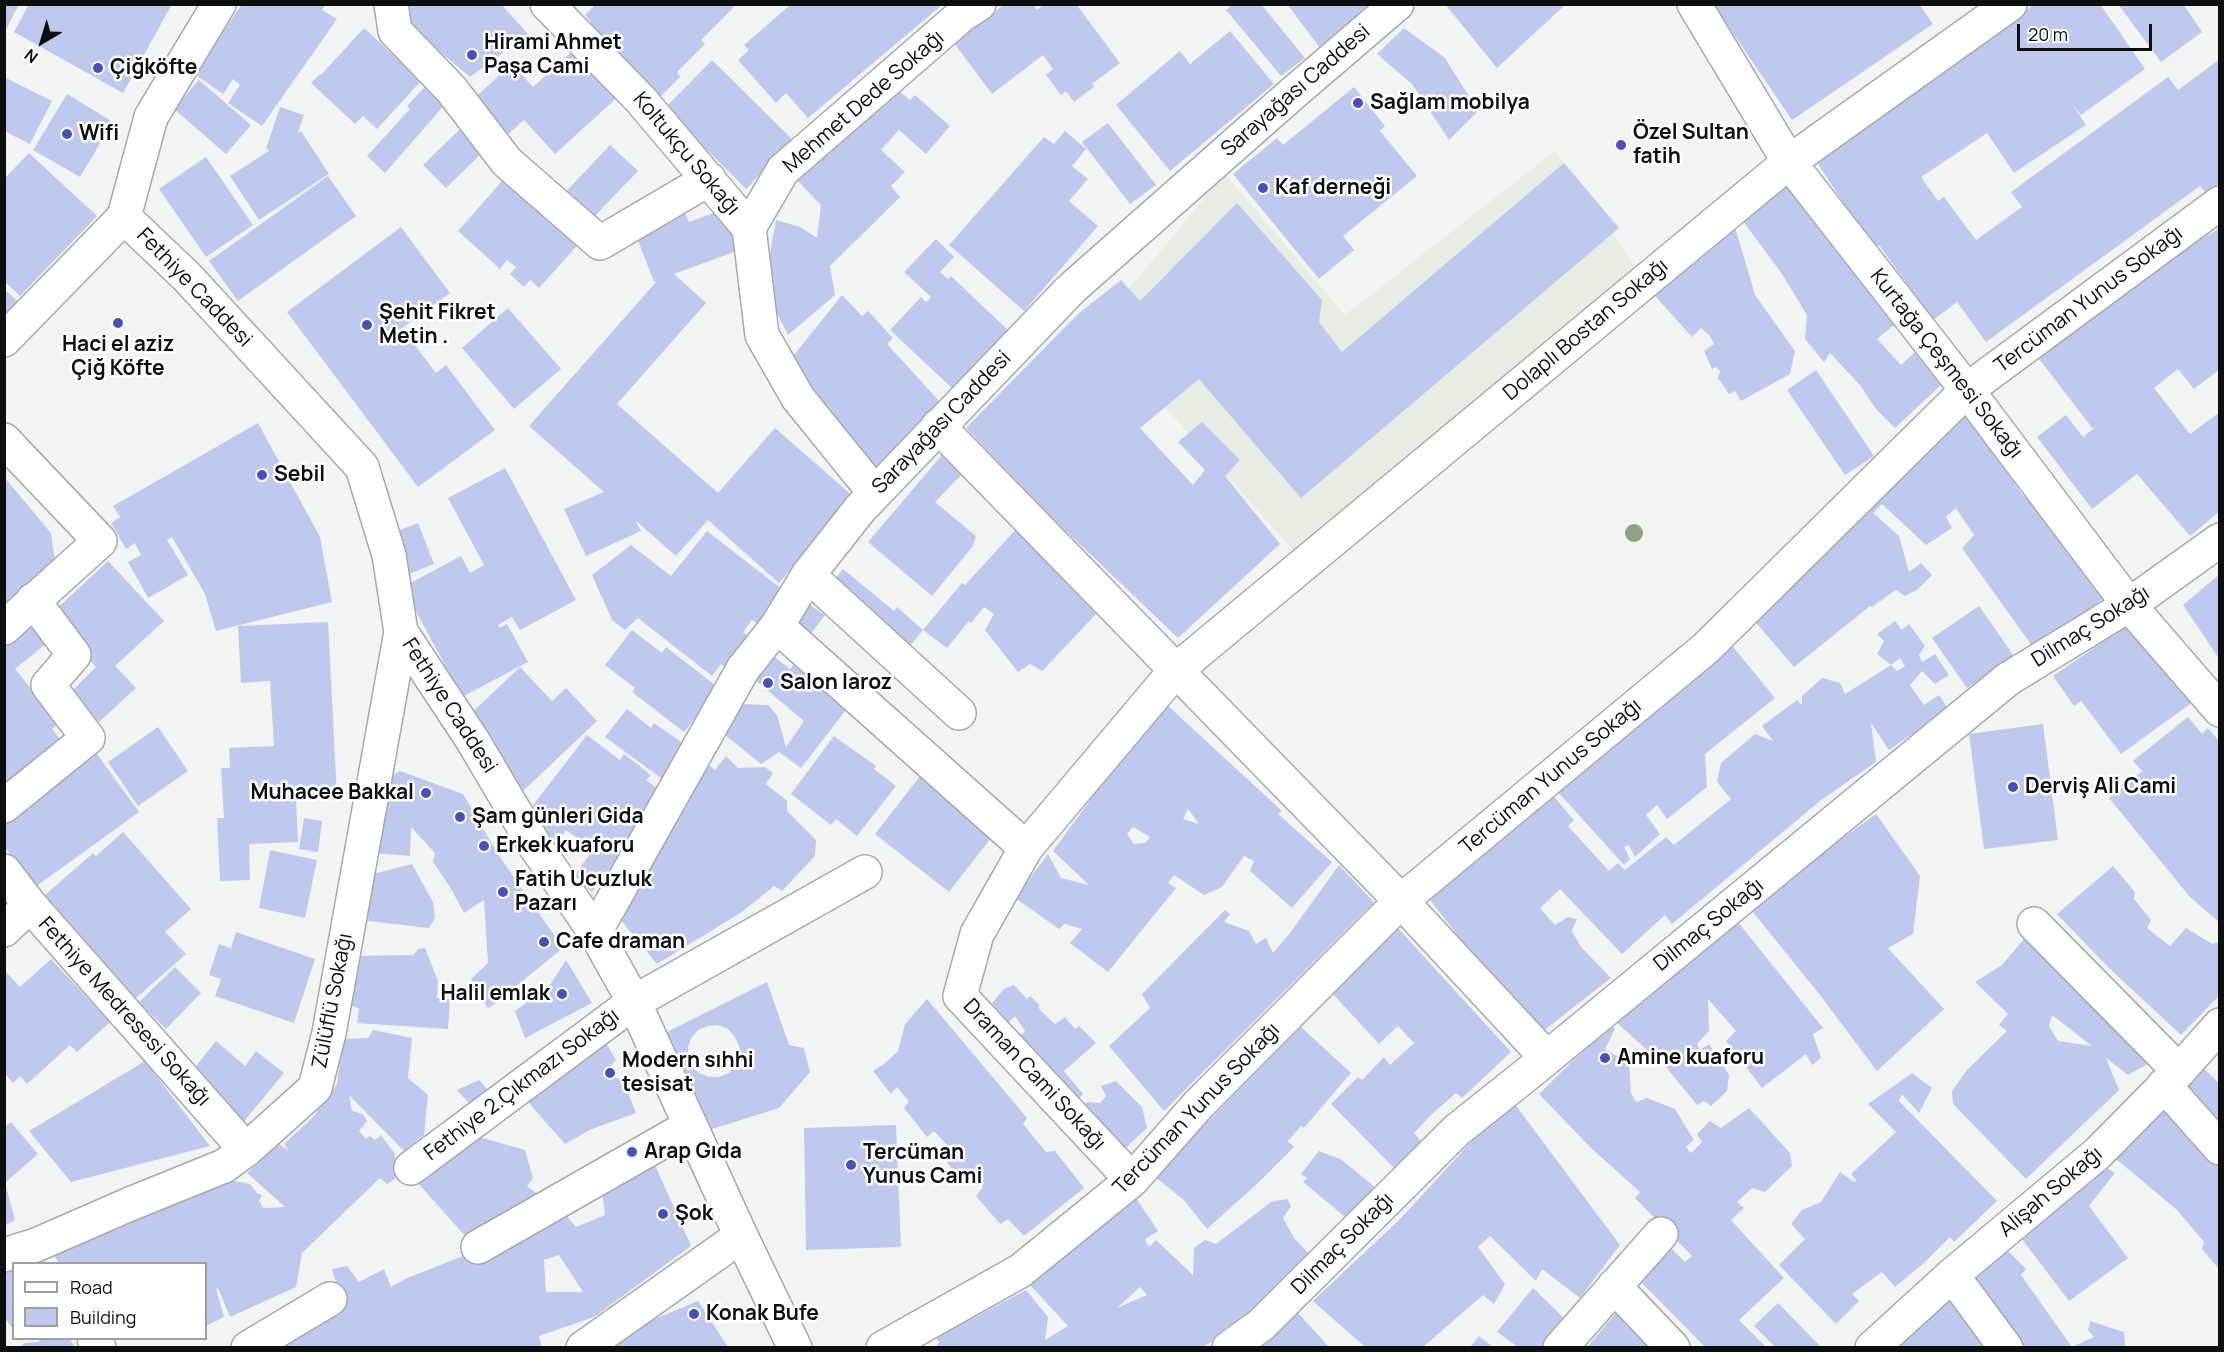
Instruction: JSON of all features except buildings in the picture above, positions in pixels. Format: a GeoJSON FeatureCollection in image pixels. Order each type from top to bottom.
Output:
{"type":"FeatureCollection","features":[{"type":"Feature","properties":{"kind":"street","name":"Fethiye Caddesi"},"geometry":{"type":"LineString","coordinates":[[219,4],[151,117],[124,217],[187,277],[362,467],[389,555],[401,633],[473,741],[535,846],[595,932],[634,1002],[741,1236],[795,1347]]}},
{"type":"Feature","properties":{"kind":"street"},"geometry":{"type":"LineString","coordinates":[[391,4],[395,31],[451,89],[507,162],[600,243],[709,179]]}},
{"type":"Feature","properties":{"kind":"street","name":"Sarayağası Caddesi"},"geometry":{"type":"LineString","coordinates":[[595,932],[743,669],[777,626],[808,575],[874,492],[1071,289],[1397,4]]}},
{"type":"Feature","properties":{"kind":"street","name":"Kurtağa Çeşmesi Sokağı"},"geometry":{"type":"LineString","coordinates":[[1694,4],[1789,162],[1967,390],[2129,605],[2220,710]]}},
{"type":"Feature","properties":{"kind":"street","name":"Dolaplı Bostan Sokağı"},"geometry":{"type":"LineString","coordinates":[[1175,671],[1789,162],[2010,4]]}},
{"type":"Feature","properties":{"kind":"street","name":"Mehmet Dede Sokağı"},"geometry":{"type":"LineString","coordinates":[[749,228],[783,170],[966,8]]}},
{"type":"Feature","properties":{"kind":"street","name":"Koltukçu Sokağı"},"geometry":{"type":"LineString","coordinates":[[566,12],[749,228]]}},
{"type":"Feature","properties":{"kind":"street","name":"Tercüman Yunus Sokağı"},"geometry":{"type":"LineString","coordinates":[[883,1347],[1020,1271],[1132,1180],[1198,1106],[1401,901],[1706,648],[1967,390],[2220,202]]}},
{"type":"Feature","properties":{"kind":"street"},"geometry":{"type":"LineString","coordinates":[[4,340],[124,217]]}},
{"type":"Feature","properties":{"kind":"street"},"geometry":{"type":"LineString","coordinates":[[749,228],[762,335],[798,398],[874,492]]}},
{"type":"Feature","properties":{"kind":"street"},"geometry":{"type":"LineString","coordinates":[[938,426],[1401,901],[1548,1058]]}},
{"type":"Feature","properties":{"kind":"street"},"geometry":{"type":"LineString","coordinates":[[4,440],[100,541],[4,628]]}},
{"type":"Feature","properties":{"kind":"street","name":"Dilmaç Sokağı"},"geometry":{"type":"LineString","coordinates":[[1229,1347],[1261,1325],[1456,1131],[1548,1058],[2008,679],[2129,605],[2220,540]]}},
{"type":"Feature","properties":{"kind":"street"},"geometry":{"type":"LineString","coordinates":[[808,575],[959,713]]}},
{"type":"Feature","properties":{"kind":"street"},"geometry":{"type":"LineString","coordinates":[[4,806],[88,738],[48,684],[74,655],[33,600]]}},
{"type":"Feature","properties":{"kind":"street"},"geometry":{"type":"LineString","coordinates":[[777,626],[1026,848]]}},
{"type":"Feature","properties":{"kind":"street","name":"Zülüflü Sokağı"},"geometry":{"type":"LineString","coordinates":[[4,1255],[42,1254],[129,1204],[224,1166],[246,1150],[315,1088],[329,1033],[401,633]]}},
{"type":"Feature","properties":{"kind":"street","name":"Draman Cami Sokağı"},"geometry":{"type":"LineString","coordinates":[[1132,1180],[960,996],[977,934],[1026,848],[1175,671]]}},
{"type":"Feature","properties":{"kind":"street","name":"Fethiye Medresesi Sokağı"},"geometry":{"type":"LineString","coordinates":[[4,871],[30,905],[246,1150]]}},
{"type":"Feature","properties":{"kind":"street","name":"Fethiye 2.Çıkmazı Sokağı"},"geometry":{"type":"LineString","coordinates":[[411,1168],[634,1002],[865,872]]}},
{"type":"Feature","properties":{"kind":"street"},"geometry":{"type":"LineString","coordinates":[[4,930],[30,905]]}},
{"type":"Feature","properties":{"kind":"street"},"geometry":{"type":"LineString","coordinates":[[2034,924],[2172,1078],[2220,1148]]}},
{"type":"Feature","properties":{"kind":"street","name":"Alişah Sokağı"},"geometry":{"type":"LineString","coordinates":[[1872,1347],[1952,1275],[2098,1153],[2172,1078],[2220,1025]]}},
{"type":"Feature","properties":{"kind":"street"},"geometry":{"type":"LineString","coordinates":[[478,1247],[690,1126]]}},
{"type":"Feature","properties":{"kind":"street"},"geometry":{"type":"LineString","coordinates":[[1560,1347],[1661,1234]]}},
{"type":"Feature","properties":{"kind":"street"},"geometry":{"type":"LineString","coordinates":[[583,1347],[741,1236]]}},
{"type":"Feature","properties":{"kind":"street"},"geometry":{"type":"LineString","coordinates":[[1952,1275],[2006,1347]]}},
{"type":"Feature","properties":{"kind":"street"},"geometry":{"type":"LineString","coordinates":[[1614,1286],[1673,1347]]}},
{"type":"Feature","properties":{"kind":"street"},"geometry":{"type":"LineString","coordinates":[[248,1347],[330,1299]]}},
{"type":"Feature","properties":{"kind":"shaded area"},"geometry":{"type":"Polygon","coordinates":[[[1555,151],[1637,269],[1294,551],[1095,329],[1225,174],[1345,315],[1555,151]]]}},
{"type":"Feature","properties":{"kind":"place","name":"Hirami Ahmet Paşa Cami"},"geometry":{"type":"Point","coordinates":[472,55]}},
{"type":"Feature","properties":{"kind":"place","name":"Çiğköfte"},"geometry":{"type":"Point","coordinates":[98,68]}},
{"type":"Feature","properties":{"kind":"place","name":"Sağlam mobilya"},"geometry":{"type":"Point","coordinates":[1358,103]}},
{"type":"Feature","properties":{"kind":"place","name":"Wifi"},"geometry":{"type":"Point","coordinates":[67,134]}},
{"type":"Feature","properties":{"kind":"place","name":"Özel Sultan fatih"},"geometry":{"type":"Point","coordinates":[1621,145]}},
{"type":"Feature","properties":{"kind":"place","name":"Kaf derneği"},"geometry":{"type":"Point","coordinates":[1263,188]}},
{"type":"Feature","properties":{"kind":"place","name":"Haci el aziz Çiğ Köfte"},"geometry":{"type":"Point","coordinates":[118,323]}},
{"type":"Feature","properties":{"kind":"place","name":"Şehit Fikret Metin ."},"geometry":{"type":"Point","coordinates":[367,325]}},
{"type":"Feature","properties":{"kind":"place","name":"Sebil"},"geometry":{"type":"Point","coordinates":[262,475]}},
{"type":"Feature","properties":{"kind":"place","name":"Salon laroz"},"geometry":{"type":"Point","coordinates":[768,683]}},
{"type":"Feature","properties":{"kind":"place","name":"Derviş Ali Cami"},"geometry":{"type":"Point","coordinates":[2013,787]}},
{"type":"Feature","properties":{"kind":"place","name":"Muhacee Bakkal"},"geometry":{"type":"Point","coordinates":[426,793]}},
{"type":"Feature","properties":{"kind":"place","name":"Şam günleri Gida"},"geometry":{"type":"Point","coordinates":[460,817]}},
{"type":"Feature","properties":{"kind":"place","name":"Erkek kuaforu"},"geometry":{"type":"Point","coordinates":[484,846]}},
{"type":"Feature","properties":{"kind":"place","name":"Fatih Ucuzluk Pazarı"},"geometry":{"type":"Point","coordinates":[503,892]}},
{"type":"Feature","properties":{"kind":"place","name":"Cafe draman"},"geometry":{"type":"Point","coordinates":[544,942]}},
{"type":"Feature","properties":{"kind":"place","name":"Halil emlak"},"geometry":{"type":"Point","coordinates":[562,994]}},
{"type":"Feature","properties":{"kind":"place","name":"Amine kuaforu"},"geometry":{"type":"Point","coordinates":[1605,1058]}},
{"type":"Feature","properties":{"kind":"place","name":"Modern sıhhi tesisat"},"geometry":{"type":"Point","coordinates":[610,1073]}},
{"type":"Feature","properties":{"kind":"place","name":"Arap Gıda"},"geometry":{"type":"Point","coordinates":[632,1152]}},
{"type":"Feature","properties":{"kind":"place","name":"Tercüman Yunus Cami"},"geometry":{"type":"Point","coordinates":[851,1165]}},
{"type":"Feature","properties":{"kind":"place","name":"Şok"},"geometry":{"type":"Point","coordinates":[663,1214]}},
{"type":"Feature","properties":{"kind":"place","name":"Konak Bufe"},"geometry":{"type":"Point","coordinates":[694,1314]}}]}
